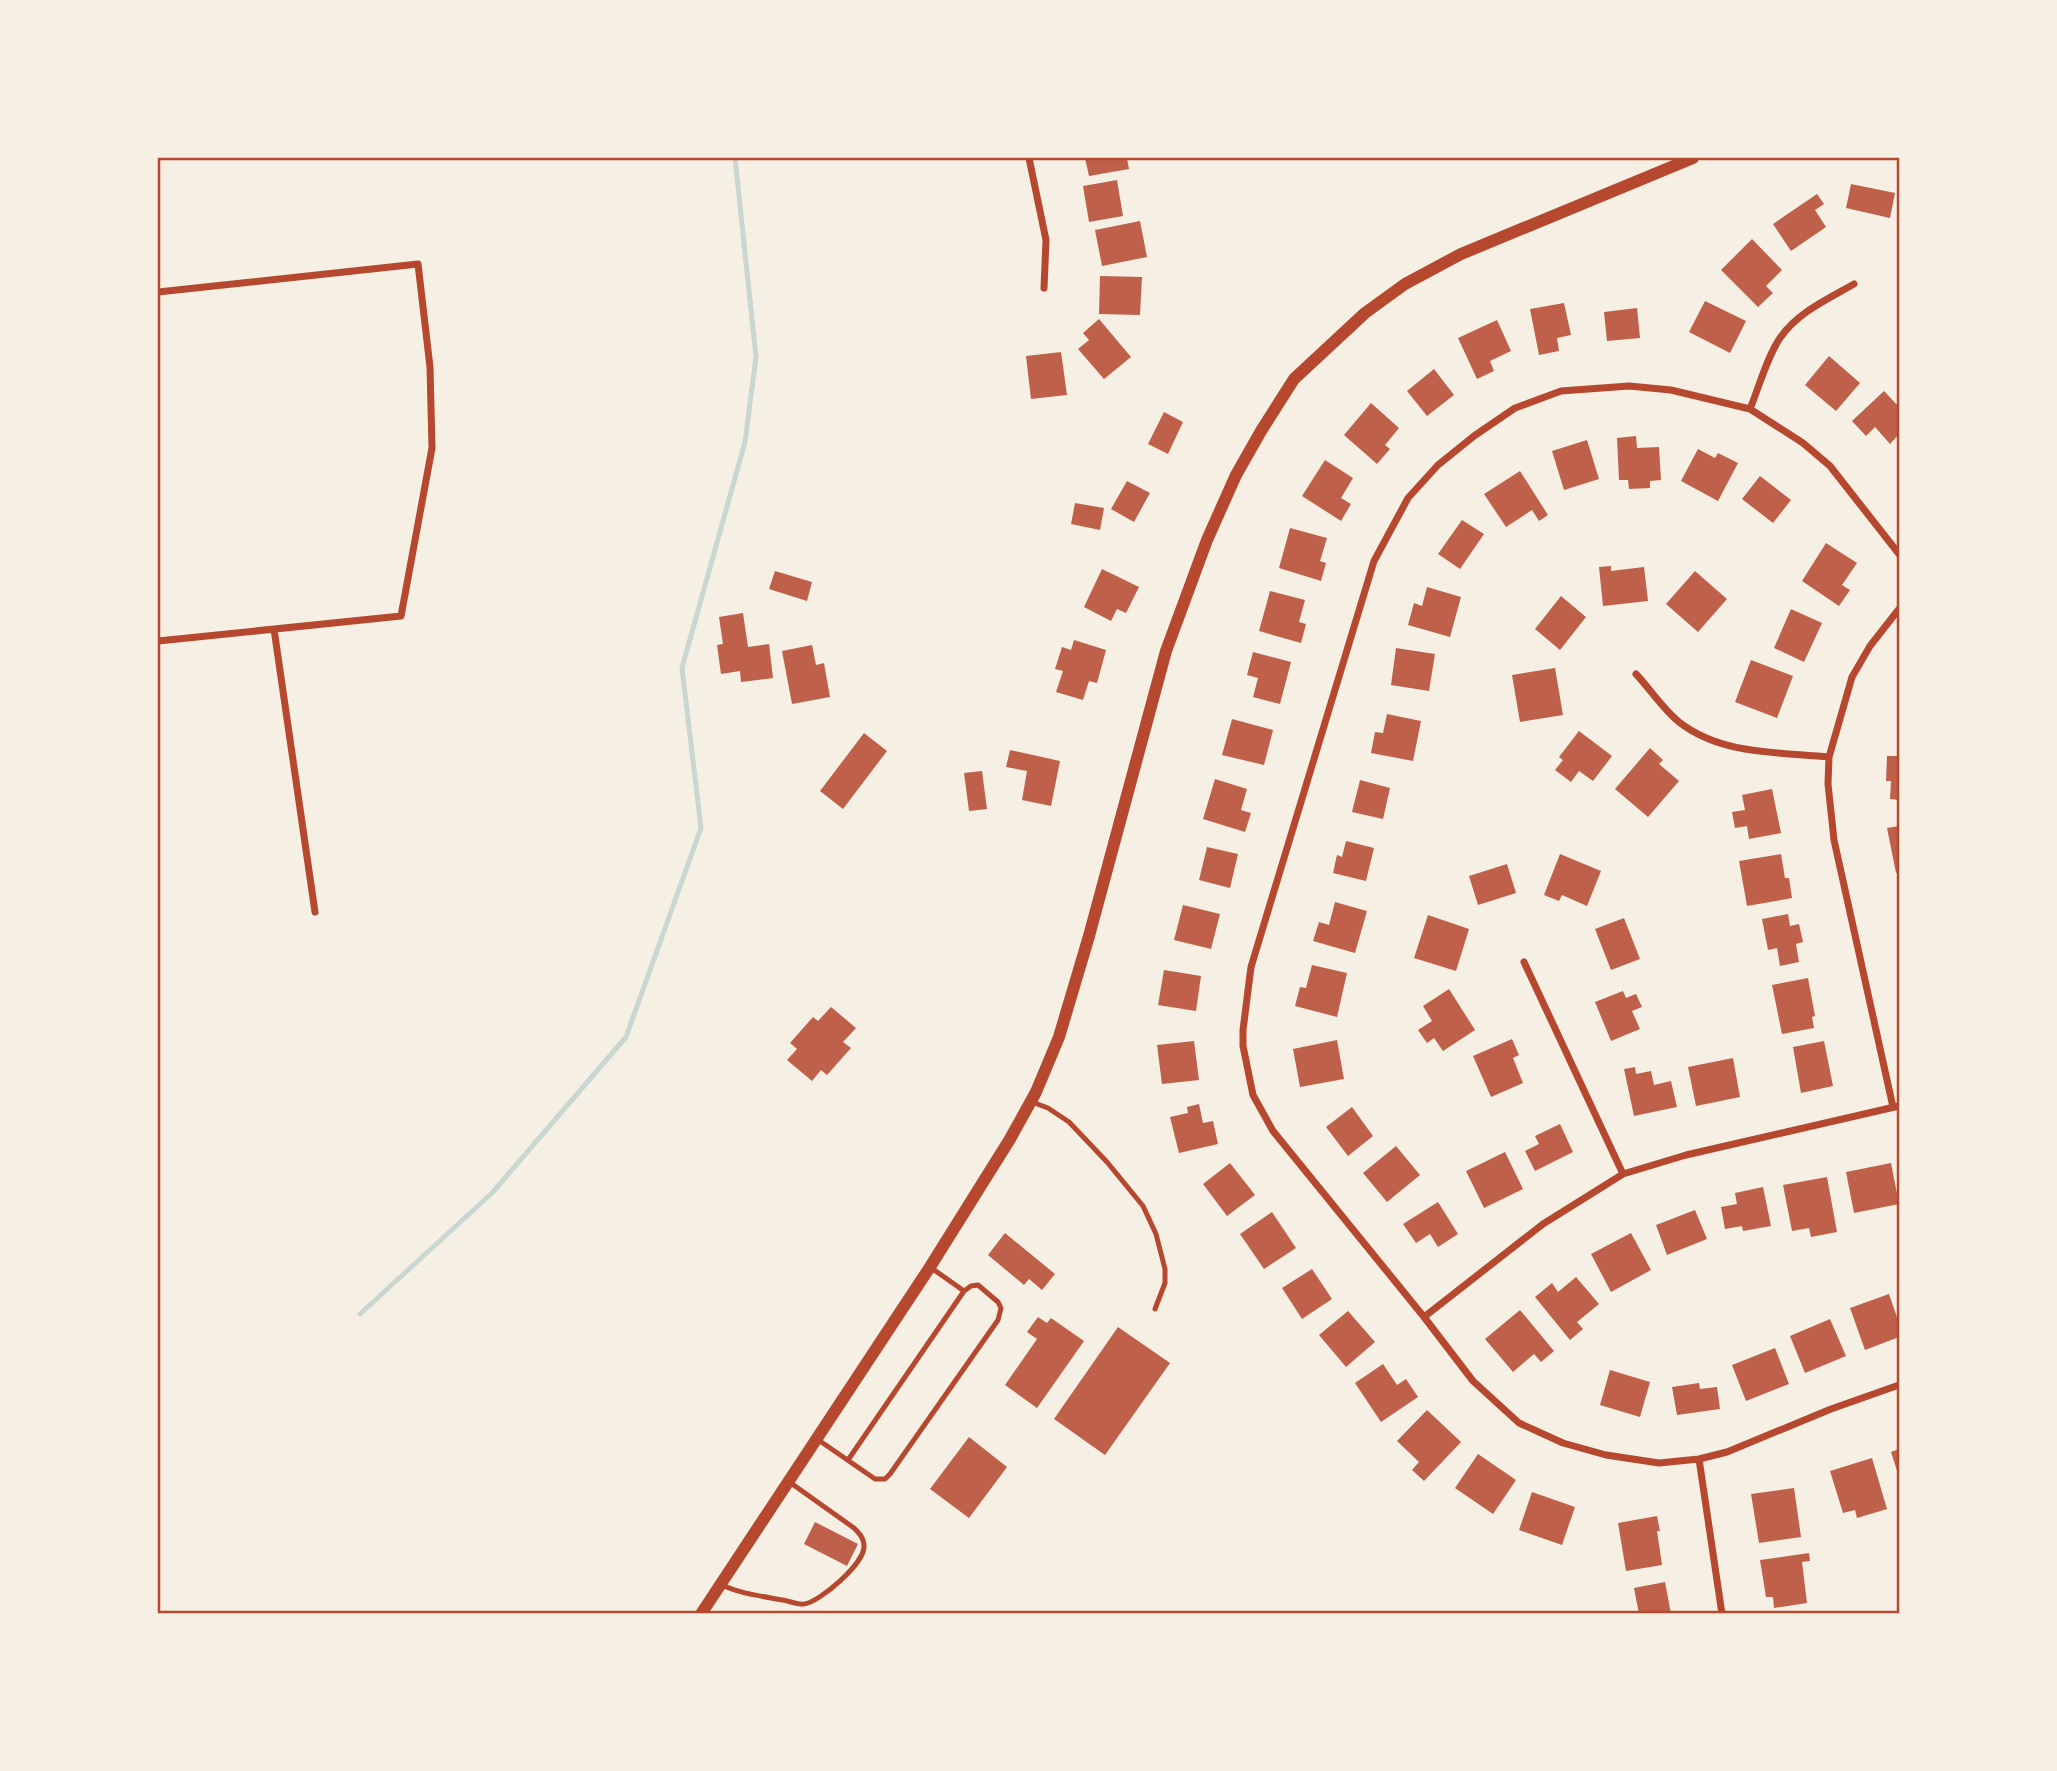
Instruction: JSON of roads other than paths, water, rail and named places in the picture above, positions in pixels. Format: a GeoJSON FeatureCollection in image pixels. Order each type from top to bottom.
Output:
{"type":"FeatureCollection","features":[{"type":"Feature","properties":{"kind":"street"},"geometry":{"type":"LineString","coordinates":[[1029,158],[1046,240],[1044,288]]}},
{"type":"Feature","properties":{"kind":"street"},"geometry":{"type":"LineString","coordinates":[[701,1614],[930,1267],[1031,1102],[1059,1037],[1082,961],[1166,651],[1207,540],[1236,475],[1294,379],[1365,313],[1405,284],[1461,254],[1693,158]]}},
{"type":"Feature","properties":{"kind":"street"},"geometry":{"type":"LineString","coordinates":[[158,292],[418,264],[430,367],[432,448],[401,616],[158,640]]}},
{"type":"Feature","properties":{"kind":"street"},"geometry":{"type":"LineString","coordinates":[[1750,409],[1779,339],[1808,310],[1854,284]]}},
{"type":"Feature","properties":{"kind":"street"},"geometry":{"type":"LineString","coordinates":[[1899,554],[1830,466],[1803,443],[1750,409],[1671,390],[1629,386],[1561,391],[1515,408],[1474,436],[1438,465],[1408,498],[1374,561],[1251,967],[1243,1030],[1252,1095],[1273,1130],[1473,1381],[1520,1423],[1563,1443],[1606,1455],[1659,1463],[1699,1459],[1727,1452],[1831,1409],[1899,1385]]}},
{"type":"Feature","properties":{"kind":"street"},"geometry":{"type":"LineString","coordinates":[[1424,1317],[1543,1224],[1623,1174],[1686,1155],[1896,1106],[1834,840],[1829,798],[1829,757],[1852,677],[1899,609]]}},
{"type":"Feature","properties":{"kind":"street"},"geometry":{"type":"LineString","coordinates":[[274,629],[315,912]]}},
{"type":"Feature","properties":{"kind":"street"},"geometry":{"type":"LineString","coordinates":[[1636,674],[1677,721],[1720,744],[1744,749],[1829,757]]}},
{"type":"Feature","properties":{"kind":"street"},"geometry":{"type":"LineString","coordinates":[[1524,962],[1623,1174]]}},
{"type":"Feature","properties":{"kind":"street"},"geometry":{"type":"LineString","coordinates":[[1699,1459],[1722,1614]]}},
{"type":"Feature","properties":{"kind":"lane"},"geometry":{"type":"LineString","coordinates":[[1031,1102],[1048,1108],[1069,1122],[1143,1206],[1156,1234],[1165,1269],[1165,1283],[1155,1309]]}},
{"type":"Feature","properties":{"kind":"lane"},"geometry":{"type":"LineString","coordinates":[[930,1267],[964,1290]]}},
{"type":"Feature","properties":{"kind":"lane"},"geometry":{"type":"LineString","coordinates":[[816,1439],[848,1461],[876,1479],[885,1479],[998,1320],[1001,1308],[998,1302],[978,1286],[964,1290],[848,1461]]}},
{"type":"Feature","properties":{"kind":"lane"},"geometry":{"type":"LineString","coordinates":[[720,1584],[736,1592],[804,1604],[817,1598],[848,1575],[862,1557],[862,1537],[854,1528],[788,1482]]}},
{"type":"Feature","properties":{"kind":"waterway"},"geometry":{"type":"LineString","coordinates":[[360,1314],[492,1193],[626,1037],[701,828],[682,668],[745,442],[756,357],[735,158]]}}]}
